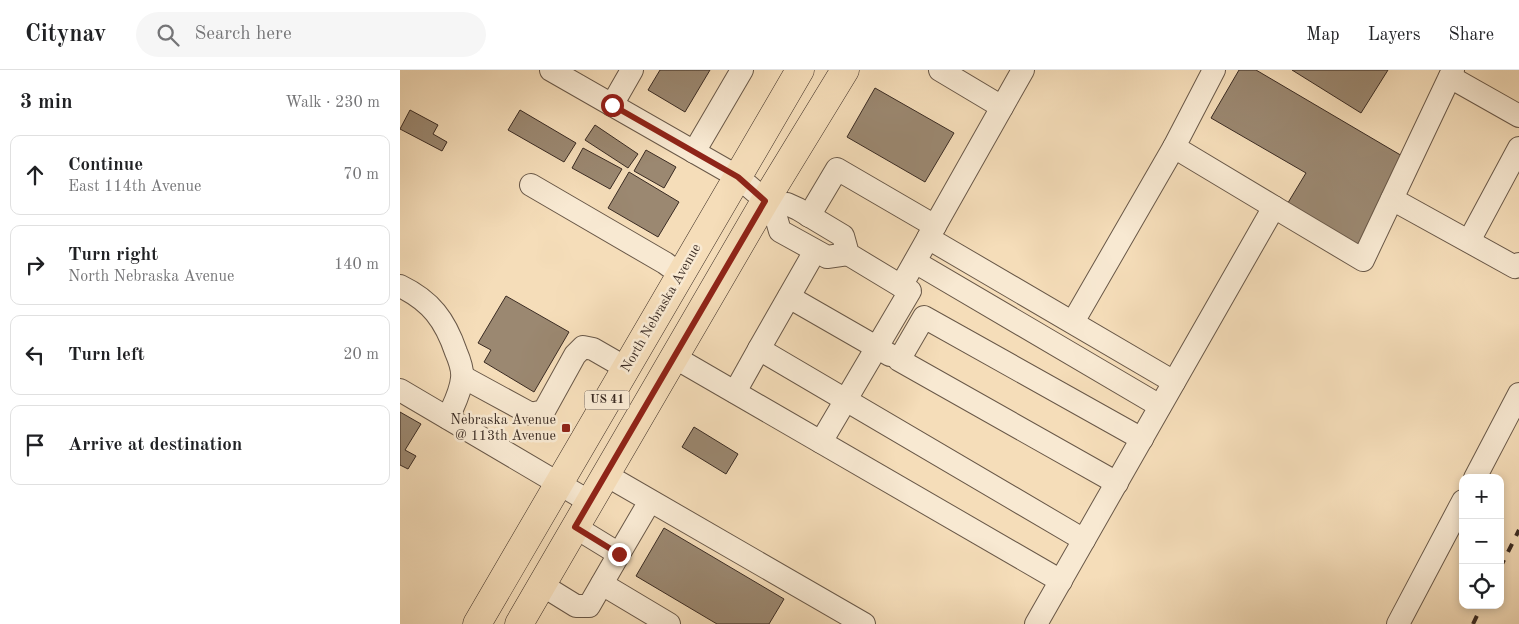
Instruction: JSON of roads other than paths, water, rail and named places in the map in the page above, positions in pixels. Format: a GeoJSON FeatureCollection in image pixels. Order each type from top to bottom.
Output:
{"type":"FeatureCollection","features":[{"type":"Feature","properties":{"kind":"main road","name":"North Nebraska Avenue"},"geometry":{"type":"LineString","coordinates":[[477,624],[800,70]]}},
{"type":"Feature","properties":{"kind":"main road","name":"US 41"},"geometry":{"type":"LineString","coordinates":[[519,624],[674,357],[769,204],[845,70]]}},
{"type":"Feature","properties":{"kind":"main road"},"geometry":{"type":"LineString","coordinates":[[574,456],[606,475]]}},
{"type":"Feature","properties":{"kind":"street"},"geometry":{"type":"LineString","coordinates":[[612,105],[632,70]]}},
{"type":"Feature","properties":{"kind":"street"},"geometry":{"type":"LineString","coordinates":[[694,152],[742,70]]}},
{"type":"Feature","properties":{"kind":"street"},"geometry":{"type":"LineString","coordinates":[[940,70],[1002,107]]}},
{"type":"Feature","properties":{"kind":"street"},"geometry":{"type":"LineString","coordinates":[[902,286],[1023,70]]}},
{"type":"Feature","properties":{"kind":"street"},"geometry":{"type":"LineString","coordinates":[[1073,322],[1174,147],[1214,70]]}},
{"type":"Feature","properties":{"kind":"street"},"geometry":{"type":"LineString","coordinates":[[556,71],[738,177],[769,204],[780,231],[827,257],[848,254],[910,291],[822,442]]}},
{"type":"Feature","properties":{"kind":"street"},"geometry":{"type":"LineString","coordinates":[[1174,147],[1363,260],[1451,73],[1519,116]]}},
{"type":"Feature","properties":{"kind":"street"},"geometry":{"type":"LineString","coordinates":[[1469,241],[1519,148]]}},
{"type":"Feature","properties":{"kind":"street"},"geometry":{"type":"LineString","coordinates":[[809,216],[837,169],[1073,322],[1174,382]]}},
{"type":"Feature","properties":{"kind":"street"},"geometry":{"type":"LineString","coordinates":[[531,185],[665,263],[680,274]]}},
{"type":"Feature","properties":{"kind":"street"},"geometry":{"type":"LineString","coordinates":[[1392,199],[1514,267],[1519,264]]}},
{"type":"Feature","properties":{"kind":"street"},"geometry":{"type":"LineString","coordinates":[[769,204],[787,204],[843,236],[848,254]]}},
{"type":"Feature","properties":{"kind":"street"},"geometry":{"type":"LineString","coordinates":[[1036,624],[1274,207]]}},
{"type":"Feature","properties":{"kind":"street"},"geometry":{"type":"LineString","coordinates":[[735,392],[815,251]]}},
{"type":"Feature","properties":{"kind":"street"},"geometry":{"type":"LineString","coordinates":[[915,262],[1160,406]]}},
{"type":"Feature","properties":{"kind":"street"},"geometry":{"type":"LineString","coordinates":[[400,286],[417,294],[435,312],[448,331],[459,360],[463,377],[448,418]]}},
{"type":"Feature","properties":{"kind":"street"},"geometry":{"type":"LineString","coordinates":[[789,297],[1117,483]]}},
{"type":"Feature","properties":{"kind":"street"},"geometry":{"type":"LineString","coordinates":[[899,360],[924,317],[1142,439]]}},
{"type":"Feature","properties":{"kind":"street"},"geometry":{"type":"LineString","coordinates":[[463,377],[531,414],[544,411],[575,355],[583,347],[593,349],[626,368]]}},
{"type":"Feature","properties":{"kind":"street"},"geometry":{"type":"LineString","coordinates":[[759,349],[1084,540]]}},
{"type":"Feature","properties":{"kind":"street"},"geometry":{"type":"LineString","coordinates":[[674,357],[1061,581]]}},
{"type":"Feature","properties":{"kind":"street"},"geometry":{"type":"LineString","coordinates":[[400,390],[590,502]]}},
{"type":"Feature","properties":{"kind":"street"},"geometry":{"type":"LineString","coordinates":[[1477,474],[1519,394]]}},
{"type":"Feature","properties":{"kind":"street"},"geometry":{"type":"LineString","coordinates":[[606,475],[864,624]]}},
{"type":"Feature","properties":{"kind":"street"},"geometry":{"type":"LineString","coordinates":[[542,585],[576,606],[589,606],[650,501]]}},
{"type":"Feature","properties":{"kind":"street"},"geometry":{"type":"LineString","coordinates":[[1398,624],[1459,509]]}},
{"type":"Feature","properties":{"kind":"street"},"geometry":{"type":"LineString","coordinates":[[575,527],[619,554]]}},
{"type":"Feature","properties":{"kind":"street"},"geometry":{"type":"LineString","coordinates":[[602,584],[669,624]]}},
{"type":"Feature","properties":{"kind":"railway"},"geometry":{"type":"LineString","coordinates":[[1502,564],[1519,530]]}},
{"type":"Feature","properties":{"kind":"railway"},"geometry":{"type":"LineString","coordinates":[[1473,624],[1480,609]]}},
{"type":"Feature","properties":{"kind":"place","name":"Nebraska Avenue @ 113th Avenue"},"geometry":{"type":"Point","coordinates":[566,428]}}]}
